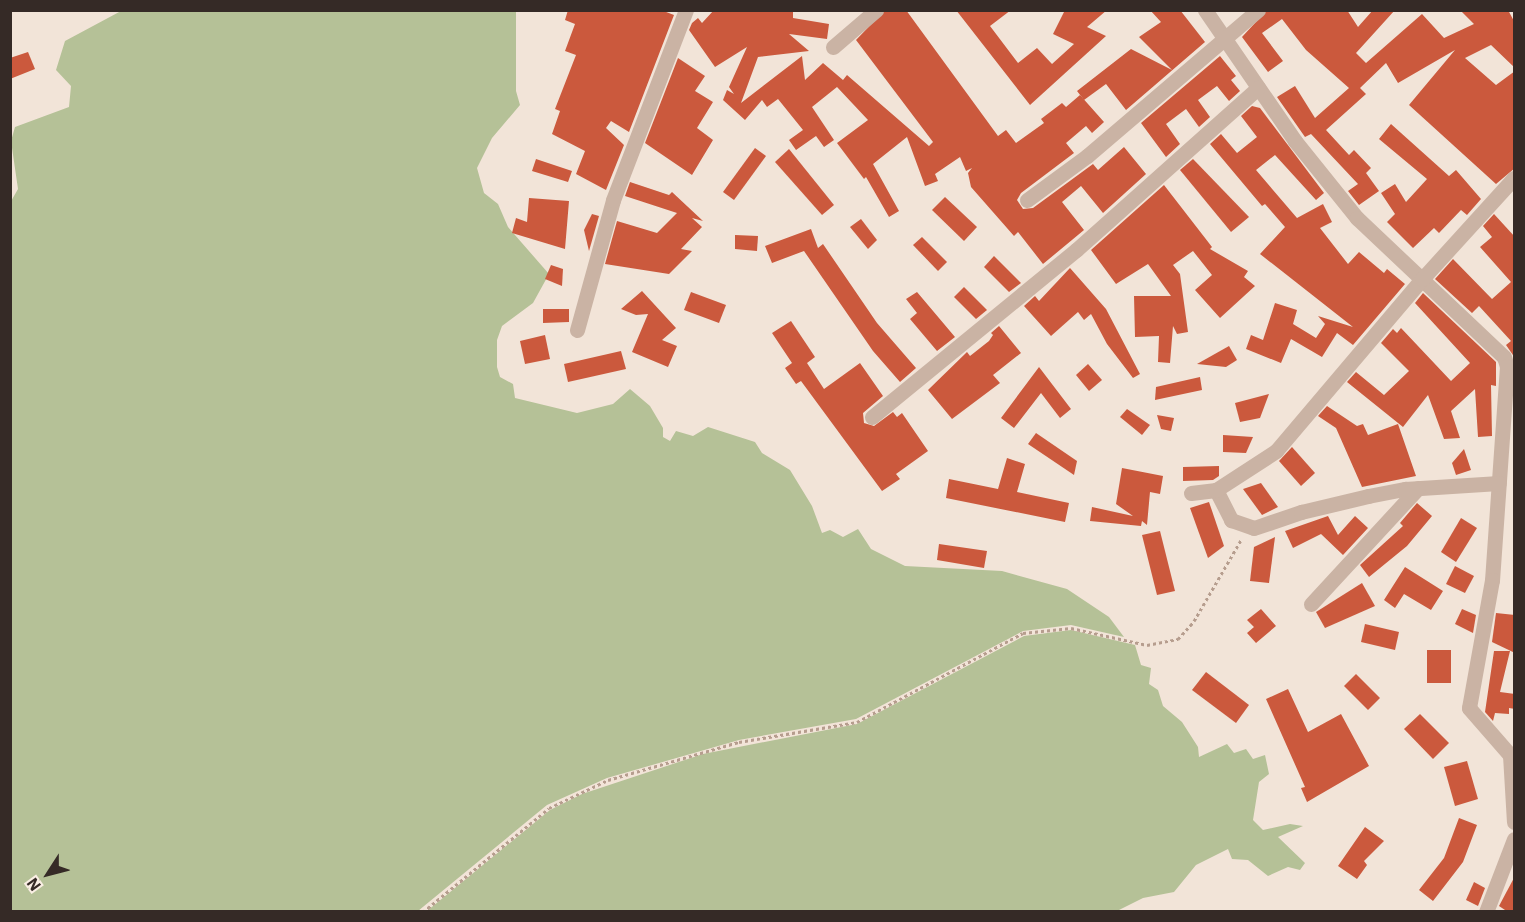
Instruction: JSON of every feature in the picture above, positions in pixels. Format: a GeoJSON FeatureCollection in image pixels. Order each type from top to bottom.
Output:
{"type":"FeatureCollection","features":[{"type":"Feature","properties":{"kind":"street"},"geometry":{"type":"LineString","coordinates":[[577,330],[614,200],[686,10]]}},
{"type":"Feature","properties":{"kind":"street"},"geometry":{"type":"LineString","coordinates":[[833,47],[876,10]]}},
{"type":"Feature","properties":{"kind":"street"},"geometry":{"type":"LineString","coordinates":[[1204,10],[1258,88],[1357,218],[1504,357],[1507,366],[1492,580],[1469,708],[1510,755],[1515,822]]}},
{"type":"Feature","properties":{"kind":"street"},"geometry":{"type":"LineString","coordinates":[[1027,200],[1087,156],[1258,10]]}},
{"type":"Feature","properties":{"kind":"street"},"geometry":{"type":"LineString","coordinates":[[872,417],[1076,250],[1258,88]]}},
{"type":"Feature","properties":{"kind":"street"},"geometry":{"type":"LineString","coordinates":[[1191,494],[1216,490],[1276,451],[1422,279],[1515,178]]}},
{"type":"Feature","properties":{"kind":"street"},"geometry":{"type":"LineString","coordinates":[[1216,490],[1231,520],[1249,527],[1357,498],[1418,488],[1499,483]]}},
{"type":"Feature","properties":{"kind":"street"},"geometry":{"type":"LineString","coordinates":[[1311,604],[1418,488]]}},
{"type":"Feature","properties":{"kind":"street"},"geometry":{"type":"LineString","coordinates":[[1486,912],[1515,839]]}},
{"type":"Feature","properties":{"kind":"path"},"geometry":{"type":"LineString","coordinates":[[423,912],[549,808],[608,780],[739,742],[857,722],[1023,633],[1071,628],[1147,645],[1178,639],[1194,621],[1249,527]]}},
{"type":"Feature","properties":{"kind":"green space"},"geometry":{"type":"Polygon","coordinates":[[[121,11],[516,11],[516,91],[520,105],[492,138],[477,168],[484,193],[498,204],[508,227],[549,274],[533,303],[502,326],[497,340],[497,367],[500,377],[513,384],[515,398],[577,413],[613,404],[630,389],[650,406],[663,428],[663,437],[670,441],[676,431],[693,436],[708,427],[755,442],[762,453],[790,470],[812,506],[822,533],[830,530],[843,537],[858,529],[871,549],[905,566],[1002,571],[1067,589],[1109,617],[1124,637],[1071,625],[1023,631],[856,719],[739,740],[607,778],[547,805],[418,911],[11,911],[10,203],[18,189],[11,141],[15,127],[69,107],[71,86],[56,70],[65,41],[121,11]]]}},
{"type":"Feature","properties":{"kind":"green space"},"geometry":{"type":"Polygon","coordinates":[[[1071,630],[1135,645],[1141,665],[1151,668],[1149,684],[1158,690],[1163,706],[1182,722],[1198,747],[1199,757],[1227,744],[1234,753],[1246,749],[1253,759],[1265,755],[1269,774],[1259,782],[1253,820],[1263,830],[1290,824],[1303,826],[1278,837],[1305,863],[1300,870],[1288,867],[1268,876],[1248,860],[1232,859],[1228,849],[1196,865],[1174,892],[1143,898],[1115,912],[427,911],[550,810],[582,794],[703,754],[857,724],[1024,636],[1071,630]]]}},
{"type":"Feature","properties":{"kind":"building"},"geometry":{"type":"Polygon","coordinates":[[[568,10],[661,10],[674,15],[629,132],[611,121],[606,128],[624,145],[606,190],[576,174],[585,151],[552,134],[560,111],[555,109],[576,55],[565,51],[575,24],[565,20],[568,10]]]}},
{"type":"Feature","properties":{"kind":"building"},"geometry":{"type":"Polygon","coordinates":[[[714,10],[793,10],[793,18],[829,24],[827,39],[789,34],[809,51],[758,57],[741,103],[802,56],[805,80],[823,63],[843,80],[847,75],[929,146],[933,142],[856,40],[885,10],[906,10],[998,136],[1006,130],[1016,143],[1044,123],[1041,119],[1062,103],[1066,107],[1080,95],[1104,122],[1092,133],[1086,126],[1066,143],[1074,153],[1021,193],[1017,200],[1023,209],[1033,208],[1093,164],[1098,170],[1124,147],[1146,174],[1103,213],[1081,186],[1062,202],[1084,230],[1043,264],[1018,232],[1014,236],[971,187],[968,173],[972,168],[966,171],[960,157],[935,174],[938,181],[925,186],[907,137],[873,164],[899,211],[889,217],[866,177],[864,179],[837,143],[868,120],[837,87],[812,107],[834,140],[824,147],[816,136],[796,150],[789,140],[803,130],[778,99],[767,107],[762,100],[745,120],[723,100],[727,90],[734,94],[729,87],[747,47],[715,67],[689,30],[698,18],[702,23],[714,10]]]}},
{"type":"Feature","properties":{"kind":"building"},"geometry":{"type":"Polygon","coordinates":[[[956,10],[1011,10],[990,26],[1018,63],[1037,48],[1052,64],[1074,44],[1053,34],[1065,10],[1107,10],[1087,27],[1106,36],[1030,105],[956,10]]]}},
{"type":"Feature","properties":{"kind":"building"},"geometry":{"type":"Polygon","coordinates":[[[1150,10],[1180,10],[1205,42],[1126,110],[1106,84],[1084,100],[1077,91],[1131,49],[1172,70],[1139,37],[1161,22],[1150,10]]]}},
{"type":"Feature","properties":{"kind":"building"},"geometry":{"type":"Polygon","coordinates":[[[1267,10],[1347,10],[1358,27],[1373,10],[1395,10],[1356,53],[1366,63],[1422,14],[1444,38],[1474,24],[1460,10],[1508,10],[1515,23],[1515,68],[1491,45],[1465,58],[1496,85],[1515,71],[1515,168],[1496,184],[1409,105],[1455,50],[1398,83],[1386,63],[1360,88],[1366,94],[1326,130],[1349,155],[1354,150],[1371,168],[1366,173],[1379,191],[1359,205],[1348,191],[1358,184],[1311,134],[1305,137],[1277,97],[1295,86],[1315,118],[1349,88],[1306,50],[1282,19],[1262,33],[1283,61],[1268,72],[1242,37],[1267,10]]]}},
{"type":"Feature","properties":{"kind":"building"},"geometry":{"type":"Polygon","coordinates":[[[28,52],[35,69],[10,79],[10,58],[28,52]]]}},
{"type":"Feature","properties":{"kind":"building"},"geometry":{"type":"Polygon","coordinates":[[[1220,56],[1236,76],[1231,80],[1240,91],[1229,101],[1217,86],[1198,100],[1210,117],[1199,127],[1186,109],[1166,124],[1180,144],[1166,157],[1141,123],[1220,56]]]}},
{"type":"Feature","properties":{"kind":"building"},"geometry":{"type":"Polygon","coordinates":[[[678,58],[705,76],[695,91],[713,102],[697,128],[713,140],[692,175],[645,143],[678,58]]]}},
{"type":"Feature","properties":{"kind":"building"},"geometry":{"type":"Polygon","coordinates":[[[1252,106],[1260,108],[1324,193],[1316,200],[1275,155],[1256,170],[1297,218],[1323,204],[1332,222],[1320,228],[1348,264],[1359,252],[1384,273],[1387,269],[1405,284],[1353,345],[1337,333],[1322,357],[1291,339],[1281,363],[1246,349],[1251,335],[1263,340],[1275,303],[1297,310],[1293,324],[1316,338],[1325,324],[1318,316],[1353,327],[1260,254],[1285,227],[1265,204],[1262,206],[1210,144],[1221,134],[1237,153],[1257,137],[1241,116],[1252,106]]]}},
{"type":"Feature","properties":{"kind":"building"},"geometry":{"type":"Polygon","coordinates":[[[1391,124],[1449,176],[1456,170],[1481,199],[1467,215],[1461,210],[1439,233],[1434,228],[1413,248],[1387,222],[1395,214],[1381,193],[1395,184],[1406,202],[1427,179],[1379,139],[1391,124]]]}},
{"type":"Feature","properties":{"kind":"building"},"geometry":{"type":"Polygon","coordinates":[[[755,148],[766,156],[734,200],[723,192],[755,148]]]}},
{"type":"Feature","properties":{"kind":"building"},"geometry":{"type":"Polygon","coordinates":[[[789,149],[834,205],[822,215],[775,162],[789,149]]]}},
{"type":"Feature","properties":{"kind":"building"},"geometry":{"type":"Polygon","coordinates":[[[536,159],[572,171],[568,182],[532,171],[536,159]]]}},
{"type":"Feature","properties":{"kind":"building"},"geometry":{"type":"Polygon","coordinates":[[[1193,159],[1249,217],[1231,232],[1180,170],[1193,159]]]}},
{"type":"Feature","properties":{"kind":"building"},"geometry":{"type":"Polygon","coordinates":[[[630,182],[669,195],[672,192],[703,221],[692,218],[702,227],[681,249],[692,251],[669,274],[605,264],[617,221],[657,233],[677,213],[625,196],[630,182]]]}},
{"type":"Feature","properties":{"kind":"building"},"geometry":{"type":"Polygon","coordinates":[[[1164,185],[1212,247],[1210,249],[1248,271],[1244,277],[1255,286],[1220,318],[1195,290],[1212,275],[1193,251],[1173,265],[1180,274],[1188,332],[1177,334],[1173,326],[1170,363],[1158,362],[1159,336],[1135,337],[1134,296],[1171,296],[1148,264],[1116,284],[1091,250],[1164,185]]]}},
{"type":"Feature","properties":{"kind":"building"},"geometry":{"type":"Polygon","coordinates":[[[945,197],[977,227],[964,241],[932,210],[945,197]]]}},
{"type":"Feature","properties":{"kind":"building"},"geometry":{"type":"Polygon","coordinates":[[[529,198],[569,201],[565,249],[512,233],[516,218],[527,222],[529,198]]]}},
{"type":"Feature","properties":{"kind":"building"},"geometry":{"type":"Polygon","coordinates":[[[592,214],[599,216],[589,251],[584,230],[592,214]]]}},
{"type":"Feature","properties":{"kind":"building"},"geometry":{"type":"Polygon","coordinates":[[[1494,214],[1515,237],[1515,358],[1506,345],[1511,341],[1479,306],[1472,313],[1435,279],[1453,259],[1492,299],[1511,282],[1480,247],[1492,237],[1483,226],[1494,214]]]}},
{"type":"Feature","properties":{"kind":"building"},"geometry":{"type":"Polygon","coordinates":[[[861,219],[877,240],[868,249],[850,227],[861,219]]]}},
{"type":"Feature","properties":{"kind":"building"},"geometry":{"type":"Polygon","coordinates":[[[811,229],[818,248],[823,244],[877,323],[916,368],[900,382],[873,351],[804,251],[772,263],[765,246],[811,229]]]}},
{"type":"Feature","properties":{"kind":"building"},"geometry":{"type":"Polygon","coordinates":[[[735,235],[758,236],[757,251],[735,249],[735,235]]]}},
{"type":"Feature","properties":{"kind":"building"},"geometry":{"type":"Polygon","coordinates":[[[922,237],[947,262],[938,271],[913,245],[922,237]]]}},
{"type":"Feature","properties":{"kind":"building"},"geometry":{"type":"Polygon","coordinates":[[[994,256],[1021,283],[1009,292],[984,267],[994,256]]]}},
{"type":"Feature","properties":{"kind":"building"},"geometry":{"type":"Polygon","coordinates":[[[551,265],[563,269],[562,286],[545,279],[551,265]]]}},
{"type":"Feature","properties":{"kind":"building"},"geometry":{"type":"Polygon","coordinates":[[[1070,268],[1106,309],[1140,374],[1133,378],[1107,344],[1091,314],[1084,320],[1078,312],[1051,336],[1024,306],[1035,296],[1039,301],[1070,268]]]}},
{"type":"Feature","properties":{"kind":"building"},"geometry":{"type":"Polygon","coordinates":[[[964,287],[987,310],[976,319],[954,297],[964,287]]]}},
{"type":"Feature","properties":{"kind":"building"},"geometry":{"type":"Polygon","coordinates":[[[642,291],[676,328],[662,340],[677,346],[668,367],[632,352],[648,314],[636,315],[621,309],[642,291]]]}},
{"type":"Feature","properties":{"kind":"building"},"geometry":{"type":"Polygon","coordinates":[[[691,292],[726,305],[719,323],[684,310],[691,292]]]}},
{"type":"Feature","properties":{"kind":"building"},"geometry":{"type":"Polygon","coordinates":[[[917,292],[955,337],[937,351],[910,319],[917,313],[906,299],[917,292]]]}},
{"type":"Feature","properties":{"kind":"building"},"geometry":{"type":"Polygon","coordinates":[[[1423,293],[1496,362],[1496,386],[1491,385],[1492,436],[1478,437],[1475,389],[1451,411],[1460,438],[1444,439],[1428,395],[1403,427],[1347,382],[1356,372],[1384,395],[1409,371],[1381,343],[1393,329],[1397,333],[1401,328],[1451,381],[1470,363],[1415,303],[1423,293]]]}},
{"type":"Feature","properties":{"kind":"building"},"geometry":{"type":"Polygon","coordinates":[[[543,309],[569,309],[569,322],[543,323],[543,309]]]}},
{"type":"Feature","properties":{"kind":"building"},"geometry":{"type":"Polygon","coordinates":[[[791,321],[815,357],[807,363],[824,389],[860,363],[883,396],[863,413],[864,423],[874,426],[893,412],[897,417],[902,413],[928,451],[896,474],[900,479],[882,491],[801,381],[796,384],[785,368],[792,363],[772,333],[791,321]]]}},
{"type":"Feature","properties":{"kind":"building"},"geometry":{"type":"Polygon","coordinates":[[[999,326],[1021,353],[993,375],[1000,383],[952,419],[928,390],[967,352],[970,356],[989,341],[993,335],[991,333],[999,326]]]}},
{"type":"Feature","properties":{"kind":"building"},"geometry":{"type":"Polygon","coordinates":[[[545,335],[550,359],[525,364],[520,341],[545,335]]]}},
{"type":"Feature","properties":{"kind":"building"},"geometry":{"type":"Polygon","coordinates":[[[1229,346],[1237,360],[1226,367],[1197,364],[1229,346]]]}},
{"type":"Feature","properties":{"kind":"building"},"geometry":{"type":"Polygon","coordinates":[[[621,351],[626,369],[568,382],[564,364],[621,351]]]}},
{"type":"Feature","properties":{"kind":"building"},"geometry":{"type":"Polygon","coordinates":[[[1088,364],[1102,380],[1089,391],[1076,375],[1088,364]]]}},
{"type":"Feature","properties":{"kind":"building"},"geometry":{"type":"Polygon","coordinates":[[[1039,367],[1071,409],[1060,418],[1041,393],[1014,428],[1001,418],[1039,367]]]}},
{"type":"Feature","properties":{"kind":"building"},"geometry":{"type":"Polygon","coordinates":[[[1200,377],[1202,390],[1155,400],[1156,387],[1200,377]]]}},
{"type":"Feature","properties":{"kind":"building"},"geometry":{"type":"Polygon","coordinates":[[[1269,394],[1260,418],[1240,422],[1235,403],[1269,394]]]}},
{"type":"Feature","properties":{"kind":"building"},"geometry":{"type":"Polygon","coordinates":[[[1327,406],[1357,426],[1363,424],[1368,435],[1398,424],[1416,476],[1362,487],[1336,428],[1318,416],[1327,406]]]}},
{"type":"Feature","properties":{"kind":"building"},"geometry":{"type":"Polygon","coordinates":[[[1127,409],[1150,425],[1142,435],[1120,417],[1127,409]]]}},
{"type":"Feature","properties":{"kind":"building"},"geometry":{"type":"Polygon","coordinates":[[[1157,415],[1174,418],[1171,431],[1161,429],[1157,415]]]}},
{"type":"Feature","properties":{"kind":"building"},"geometry":{"type":"Polygon","coordinates":[[[1036,433],[1077,461],[1074,475],[1028,444],[1036,433]]]}},
{"type":"Feature","properties":{"kind":"building"},"geometry":{"type":"Polygon","coordinates":[[[1223,435],[1253,437],[1246,453],[1223,452],[1223,435]]]}},
{"type":"Feature","properties":{"kind":"building"},"geometry":{"type":"Polygon","coordinates":[[[1292,447],[1315,473],[1301,486],[1279,461],[1292,447]]]}},
{"type":"Feature","properties":{"kind":"building"},"geometry":{"type":"Polygon","coordinates":[[[1464,449],[1471,470],[1456,475],[1452,463],[1464,449]]]}},
{"type":"Feature","properties":{"kind":"building"},"geometry":{"type":"Polygon","coordinates":[[[1007,458],[1025,464],[1017,492],[1069,503],[1065,522],[946,498],[949,479],[998,489],[1007,458]]]}},
{"type":"Feature","properties":{"kind":"building"},"geometry":{"type":"Polygon","coordinates":[[[1219,466],[1219,476],[1213,480],[1183,481],[1183,467],[1219,466]]]}},
{"type":"Feature","properties":{"kind":"building"},"geometry":{"type":"Polygon","coordinates":[[[1122,468],[1163,476],[1160,494],[1150,492],[1147,525],[1142,521],[1141,526],[1090,521],[1092,507],[1133,516],[1116,504],[1122,468]]]}},
{"type":"Feature","properties":{"kind":"building"},"geometry":{"type":"Polygon","coordinates":[[[1261,483],[1278,507],[1262,515],[1243,489],[1261,483]]]}},
{"type":"Feature","properties":{"kind":"building"},"geometry":{"type":"Polygon","coordinates":[[[1209,502],[1224,546],[1208,558],[1190,508],[1209,502]]]}},
{"type":"Feature","properties":{"kind":"building"},"geometry":{"type":"Polygon","coordinates":[[[1417,503],[1432,516],[1407,546],[1369,577],[1360,565],[1403,526],[1400,523],[1417,503]]]}},
{"type":"Feature","properties":{"kind":"building"},"geometry":{"type":"Polygon","coordinates":[[[1328,516],[1338,535],[1355,516],[1368,528],[1343,555],[1321,534],[1293,548],[1285,531],[1328,516]]]}},
{"type":"Feature","properties":{"kind":"building"},"geometry":{"type":"Polygon","coordinates":[[[1461,518],[1477,528],[1456,562],[1441,552],[1461,518]]]}},
{"type":"Feature","properties":{"kind":"building"},"geometry":{"type":"Polygon","coordinates":[[[1160,531],[1175,591],[1157,595],[1142,535],[1160,531]]]}},
{"type":"Feature","properties":{"kind":"building"},"geometry":{"type":"Polygon","coordinates":[[[1275,537],[1269,583],[1250,581],[1254,547],[1275,537]]]}},
{"type":"Feature","properties":{"kind":"building"},"geometry":{"type":"Polygon","coordinates":[[[939,544],[987,551],[984,568],[937,560],[939,544]]]}},
{"type":"Feature","properties":{"kind":"building"},"geometry":{"type":"Polygon","coordinates":[[[1455,566],[1474,576],[1465,593],[1446,584],[1455,566]]]}},
{"type":"Feature","properties":{"kind":"building"},"geometry":{"type":"Polygon","coordinates":[[[1405,567],[1443,591],[1431,610],[1404,594],[1395,608],[1384,600],[1405,567]]]}},
{"type":"Feature","properties":{"kind":"building"},"geometry":{"type":"Polygon","coordinates":[[[1362,583],[1375,606],[1325,628],[1316,612],[1362,583]]]}},
{"type":"Feature","properties":{"kind":"building"},"geometry":{"type":"Polygon","coordinates":[[[1261,609],[1276,626],[1256,643],[1247,633],[1254,627],[1247,620],[1261,609]]]}},
{"type":"Feature","properties":{"kind":"building"},"geometry":{"type":"Polygon","coordinates":[[[1462,609],[1476,615],[1473,633],[1455,624],[1462,609]]]}},
{"type":"Feature","properties":{"kind":"building"},"geometry":{"type":"Polygon","coordinates":[[[1496,613],[1515,615],[1515,653],[1492,642],[1496,613]]]}},
{"type":"Feature","properties":{"kind":"building"},"geometry":{"type":"Polygon","coordinates":[[[1365,624],[1399,632],[1395,650],[1361,642],[1365,624]]]}},
{"type":"Feature","properties":{"kind":"building"},"geometry":{"type":"Polygon","coordinates":[[[1427,650],[1451,650],[1451,683],[1427,683],[1427,650]]]}},
{"type":"Feature","properties":{"kind":"building"},"geometry":{"type":"Polygon","coordinates":[[[1494,651],[1510,651],[1500,692],[1515,694],[1515,709],[1509,708],[1509,714],[1495,713],[1493,721],[1485,712],[1494,651]]]}},
{"type":"Feature","properties":{"kind":"building"},"geometry":{"type":"Polygon","coordinates":[[[1206,672],[1249,705],[1236,723],[1192,690],[1206,672]]]}},
{"type":"Feature","properties":{"kind":"building"},"geometry":{"type":"Polygon","coordinates":[[[1356,674],[1380,698],[1368,710],[1344,686],[1356,674]]]}},
{"type":"Feature","properties":{"kind":"building"},"geometry":{"type":"Polygon","coordinates":[[[1288,689],[1308,732],[1341,714],[1369,766],[1307,802],[1301,788],[1305,787],[1266,699],[1288,689]]]}},
{"type":"Feature","properties":{"kind":"building"},"geometry":{"type":"Polygon","coordinates":[[[1420,714],[1449,743],[1433,759],[1404,729],[1420,714]]]}},
{"type":"Feature","properties":{"kind":"building"},"geometry":{"type":"Polygon","coordinates":[[[1467,761],[1478,799],[1455,806],[1444,767],[1467,761]]]}},
{"type":"Feature","properties":{"kind":"building"},"geometry":{"type":"Polygon","coordinates":[[[1459,818],[1477,825],[1463,862],[1433,901],[1419,890],[1444,858],[1459,818]]]}},
{"type":"Feature","properties":{"kind":"building"},"geometry":{"type":"Polygon","coordinates":[[[1365,827],[1384,841],[1364,861],[1367,865],[1357,879],[1338,866],[1365,827]]]}},
{"type":"Feature","properties":{"kind":"building"},"geometry":{"type":"Polygon","coordinates":[[[1515,876],[1515,912],[1508,912],[1499,906],[1515,876]]]}},
{"type":"Feature","properties":{"kind":"building"},"geometry":{"type":"Polygon","coordinates":[[[1474,882],[1485,888],[1478,906],[1466,900],[1474,882]]]}}]}
